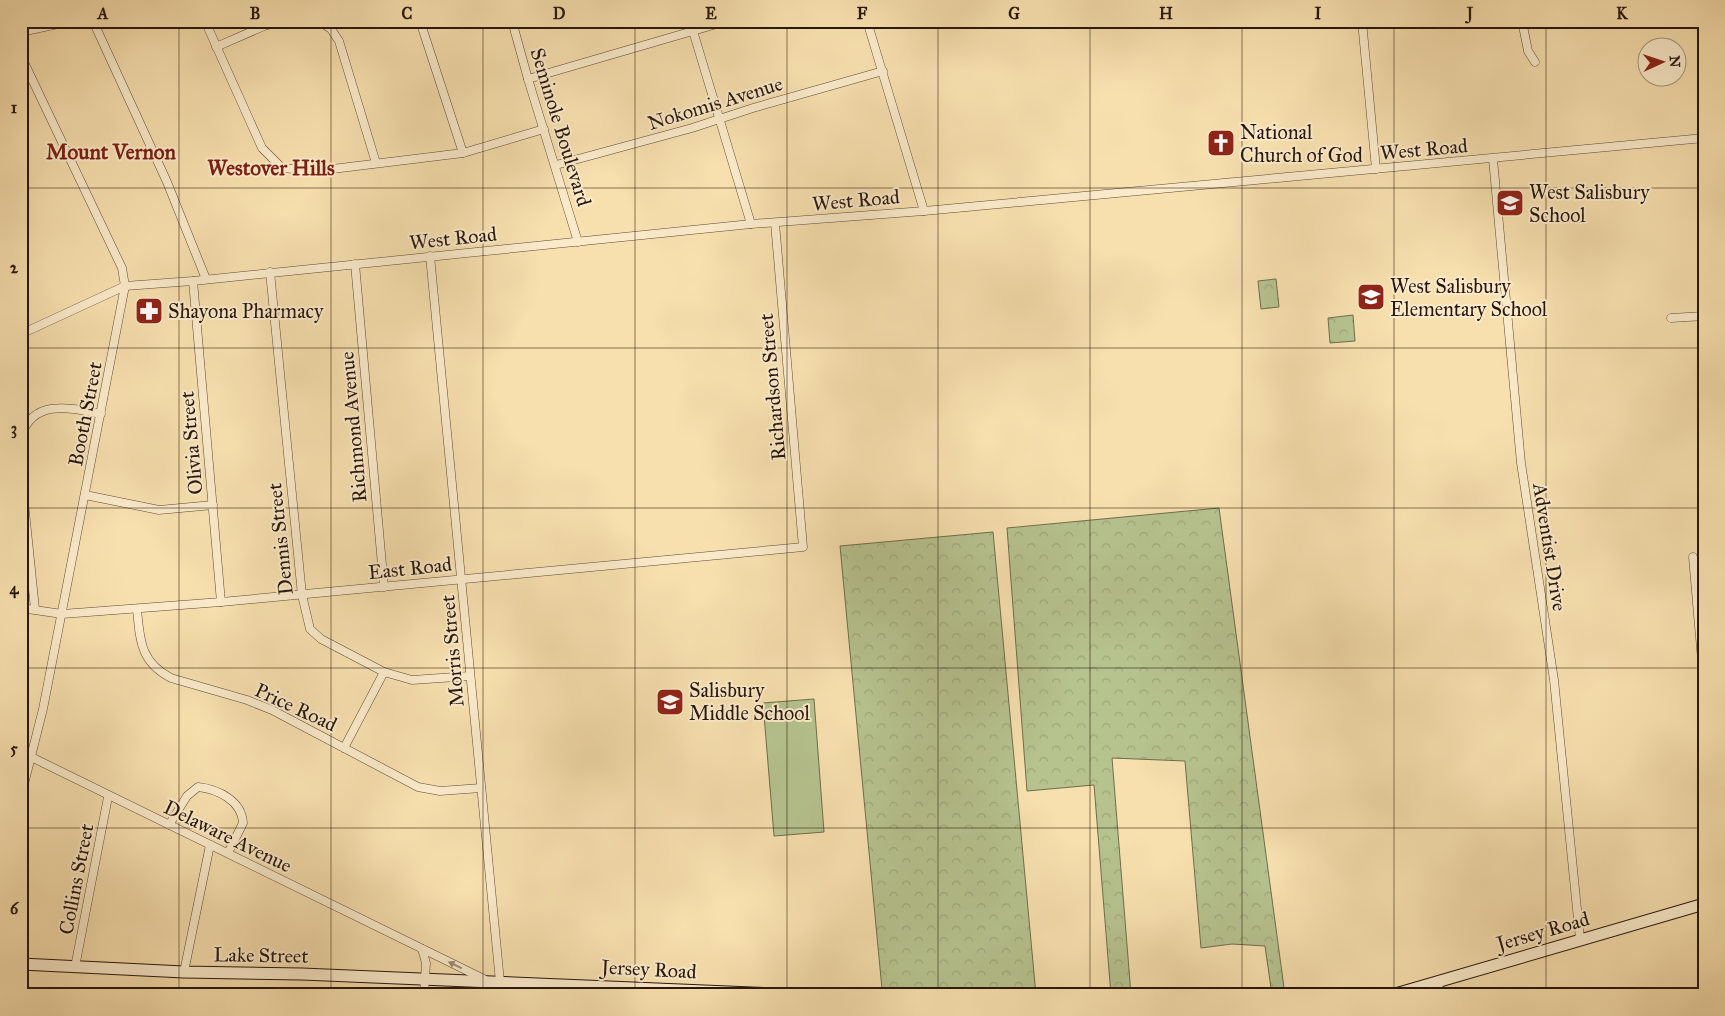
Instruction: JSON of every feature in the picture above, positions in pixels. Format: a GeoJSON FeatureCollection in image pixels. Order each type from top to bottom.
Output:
{"type":"FeatureCollection","features":[{"type":"Feature","properties":{"kind":"street"},"geometry":{"type":"LineString","coordinates":[[21,32],[72,21]]}},
{"type":"Feature","properties":{"kind":"street"},"geometry":{"type":"LineString","coordinates":[[93,21],[167,182],[206,279]]}},
{"type":"Feature","properties":{"kind":"street"},"geometry":{"type":"LineString","coordinates":[[204,21],[262,148],[282,168],[316,170],[463,153],[544,129]]}},
{"type":"Feature","properties":{"kind":"street"},"geometry":{"type":"LineString","coordinates":[[216,47],[264,26],[284,21]]}},
{"type":"Feature","properties":{"kind":"street"},"geometry":{"type":"LineString","coordinates":[[319,21],[331,29],[339,40],[376,163]]}},
{"type":"Feature","properties":{"kind":"street"},"geometry":{"type":"LineString","coordinates":[[420,21],[463,153]]}},
{"type":"Feature","properties":{"kind":"street","name":"Seminole Boulevard"},"geometry":{"type":"LineString","coordinates":[[512,21],[578,242]]}},
{"type":"Feature","properties":{"kind":"street"},"geometry":{"type":"LineString","coordinates":[[690,21],[752,224]]}},
{"type":"Feature","properties":{"kind":"street"},"geometry":{"type":"LineString","coordinates":[[528,79],[726,21]]}},
{"type":"Feature","properties":{"kind":"street"},"geometry":{"type":"LineString","coordinates":[[867,21],[924,211]]}},
{"type":"Feature","properties":{"kind":"street"},"geometry":{"type":"LineString","coordinates":[[1362,21],[1376,169]]}},
{"type":"Feature","properties":{"kind":"street"},"geometry":{"type":"LineString","coordinates":[[1522,21],[1528,51],[1535,62]]}},
{"type":"Feature","properties":{"kind":"street"},"geometry":{"type":"LineString","coordinates":[[1685,21],[1703,21]]}},
{"type":"Feature","properties":{"kind":"street","name":"Booth Street"},"geometry":{"type":"LineString","coordinates":[[21,56],[122,268],[125,286],[62,614],[21,796]]}},
{"type":"Feature","properties":{"kind":"street","name":"Nokomis Avenue"},"geometry":{"type":"LineString","coordinates":[[556,165],[720,119],[828,85],[883,71]]}},
{"type":"Feature","properties":{"kind":"street","name":"West Road"},"geometry":{"type":"LineString","coordinates":[[21,334],[125,286],[193,281],[752,224],[924,211],[1704,138]]}},
{"type":"Feature","properties":{"kind":"street","name":"Adventist Drive"},"geometry":{"type":"LineString","coordinates":[[1493,159],[1523,479],[1554,680],[1580,939]]}},
{"type":"Feature","properties":{"kind":"street","name":"Richardson Street"},"geometry":{"type":"LineString","coordinates":[[775,223],[803,547]]}},
{"type":"Feature","properties":{"kind":"street","name":"Morris Street"},"geometry":{"type":"LineString","coordinates":[[430,256],[481,788],[494,982]]}},
{"type":"Feature","properties":{"kind":"street","name":"Richmond Avenue"},"geometry":{"type":"LineString","coordinates":[[355,264],[384,587]]}},
{"type":"Feature","properties":{"kind":"street","name":"Dennis Street"},"geometry":{"type":"LineString","coordinates":[[270,272],[302,595],[310,629],[321,639],[384,672],[412,680],[470,676]]}},
{"type":"Feature","properties":{"kind":"street","name":"Olivia Street"},"geometry":{"type":"LineString","coordinates":[[193,281],[221,602]]}},
{"type":"Feature","properties":{"kind":"street"},"geometry":{"type":"LineString","coordinates":[[1671,318],[1704,316]]}},
{"type":"Feature","properties":{"kind":"street"},"geometry":{"type":"LineString","coordinates":[[21,436],[31,419],[46,410],[65,407],[101,414]]}},
{"type":"Feature","properties":{"kind":"street"},"geometry":{"type":"LineString","coordinates":[[21,473],[35,609]]}},
{"type":"Feature","properties":{"kind":"street"},"geometry":{"type":"LineString","coordinates":[[85,495],[159,510],[213,505]]}},
{"type":"Feature","properties":{"kind":"street","name":"East Road"},"geometry":{"type":"LineString","coordinates":[[21,608],[62,614],[137,609],[803,547]]}},
{"type":"Feature","properties":{"kind":"street"},"geometry":{"type":"LineString","coordinates":[[1693,557],[1704,683]]}},
{"type":"Feature","properties":{"kind":"street","name":"Price Road"},"geometry":{"type":"LineString","coordinates":[[137,609],[144,652],[150,663],[161,673],[171,678],[261,705],[404,781],[427,790],[451,792],[481,788]]}},
{"type":"Feature","properties":{"kind":"street"},"geometry":{"type":"LineString","coordinates":[[344,748],[384,672]]}},
{"type":"Feature","properties":{"kind":"street","name":"Delaware Avenue"},"geometry":{"type":"LineString","coordinates":[[21,752],[422,949],[494,982]]}},
{"type":"Feature","properties":{"kind":"street"},"geometry":{"type":"LineString","coordinates":[[169,825],[187,796],[198,787],[224,796],[234,802],[243,823],[228,853]]}},
{"type":"Feature","properties":{"kind":"street","name":"Collins Street"},"geometry":{"type":"LineString","coordinates":[[75,967],[108,796]]}},
{"type":"Feature","properties":{"kind":"street"},"geometry":{"type":"LineString","coordinates":[[184,972],[210,845]]}},
{"type":"Feature","properties":{"kind":"street","name":"Jersey Road"},"geometry":{"type":"LineString","coordinates":[[1392,995],[1704,904]]}},
{"type":"Feature","properties":{"kind":"street"},"geometry":{"type":"LineString","coordinates":[[422,949],[426,964],[424,995]]}},
{"type":"Feature","properties":{"kind":"street","name":"Lake Street"},"geometry":{"type":"LineString","coordinates":[[21,964],[184,972],[494,982]]}},
{"type":"Feature","properties":{"kind":"street","name":"Jersey Road"},"geometry":{"type":"LineString","coordinates":[[494,982],[551,989],[798,995]]}},
{"type":"Feature","properties":{"kind":"street"},"geometry":{"type":"LineString","coordinates":[[1437,982],[1440,995]]}},
{"type":"Feature","properties":{"kind":"green space"},"geometry":{"type":"Polygon","coordinates":[[[1276,279],[1279,307],[1261,309],[1258,281],[1276,279]]]}},
{"type":"Feature","properties":{"kind":"green space"},"geometry":{"type":"Polygon","coordinates":[[[1353,315],[1355,341],[1330,343],[1328,318],[1353,315]]]}},
{"type":"Feature","properties":{"kind":"green space"},"geometry":{"type":"Polygon","coordinates":[[[1219,508],[1285,995],[1272,995],[1265,946],[1232,944],[1201,948],[1185,761],[1112,758],[1131,995],[1111,995],[1094,785],[1027,791],[1007,528],[1219,508]]]}},
{"type":"Feature","properties":{"kind":"green space"},"geometry":{"type":"Polygon","coordinates":[[[993,532],[1036,995],[987,995],[882,989],[840,546],[993,532]]]}},
{"type":"Feature","properties":{"kind":"green space"},"geometry":{"type":"Polygon","coordinates":[[[814,699],[824,832],[774,836],[763,703],[814,699]]]}},
{"type":"Feature","properties":{"kind":"place","name":"National Church of God"},"geometry":{"type":"Point","coordinates":[1221,143]}},
{"type":"Feature","properties":{"kind":"place","name":"West Salisbury School"},"geometry":{"type":"Point","coordinates":[1510,203]}},
{"type":"Feature","properties":{"kind":"place","name":"West Salisbury Elementary School"},"geometry":{"type":"Point","coordinates":[1371,297]}},
{"type":"Feature","properties":{"kind":"place","name":"Shayona Pharmacy"},"geometry":{"type":"Point","coordinates":[149,311]}},
{"type":"Feature","properties":{"kind":"place","name":"Salisbury Middle School"},"geometry":{"type":"Point","coordinates":[670,702]}},
{"type":"Feature","properties":{"kind":"district","name":"Mount Vernon"},"geometry":{"type":"Point","coordinates":[111,152]}},
{"type":"Feature","properties":{"kind":"district","name":"Westover Hills"},"geometry":{"type":"Point","coordinates":[271,168]}}]}
